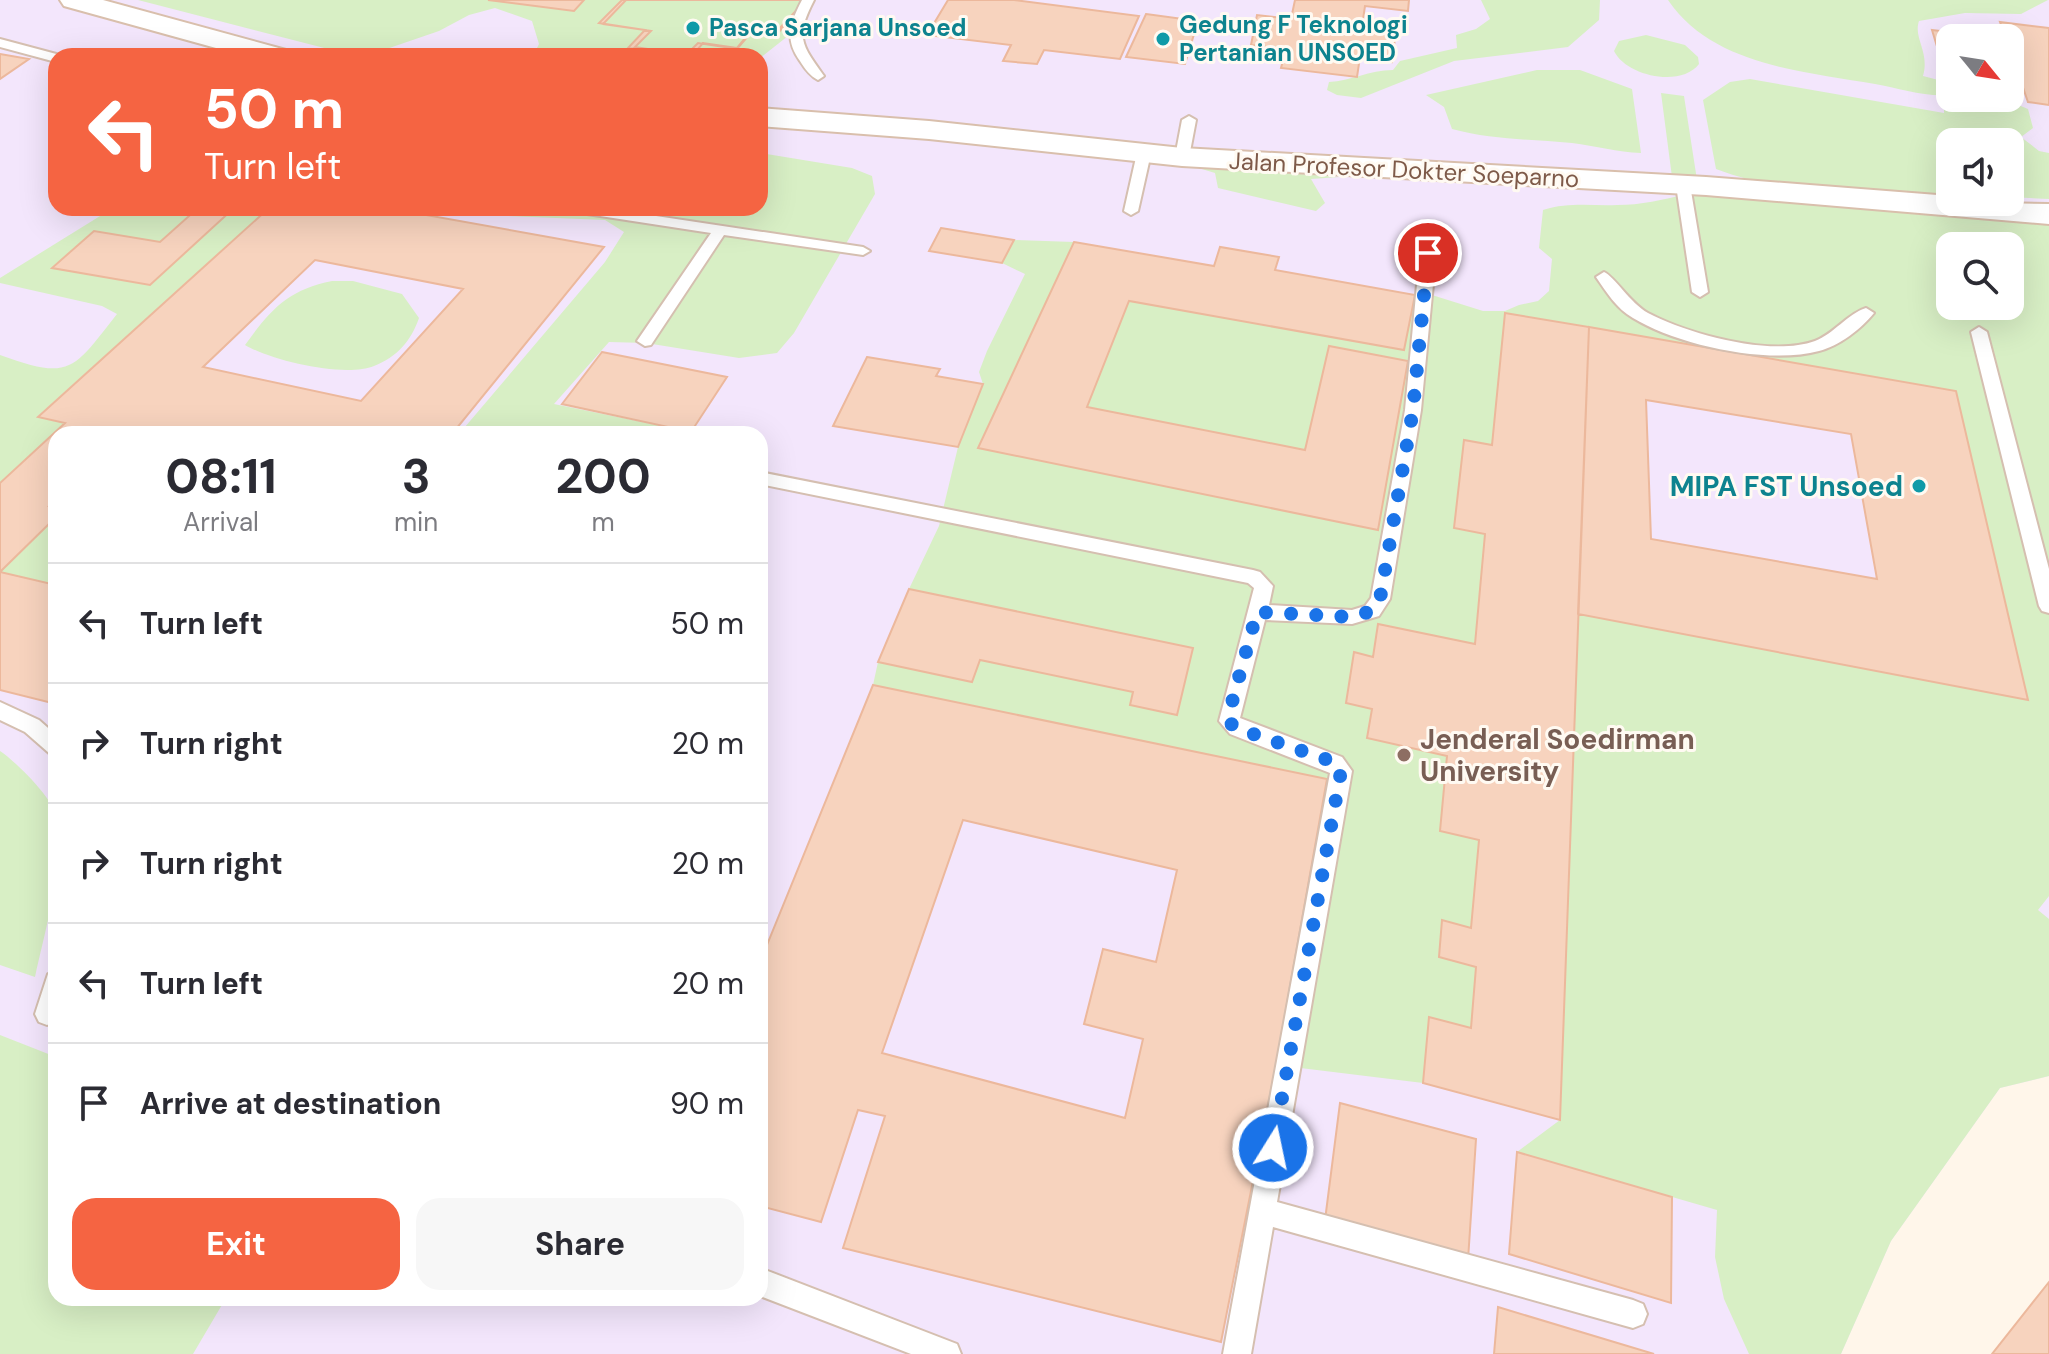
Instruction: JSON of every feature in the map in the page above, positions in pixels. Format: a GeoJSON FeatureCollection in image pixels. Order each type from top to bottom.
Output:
{"type":"FeatureCollection","features":[{"type":"Feature","properties":{"kind":"street"},"geometry":{"type":"LineString","coordinates":[[73,0],[247,48]]}},
{"type":"Feature","properties":{"kind":"street","name":"Jalan Profesor Dokter Soeparno"},"geometry":{"type":"LineString","coordinates":[[768,118],[929,130],[1182,157],[1683,185],[2049,214]]}},
{"type":"Feature","properties":{"kind":"lane"},"geometry":{"type":"LineString","coordinates":[[808,0],[793,27],[795,47],[818,76]]}},
{"type":"Feature","properties":{"kind":"lane"},"geometry":{"type":"LineString","coordinates":[[0,43],[48,56]]}},
{"type":"Feature","properties":{"kind":"lane"},"geometry":{"type":"LineString","coordinates":[[1182,157],[1189,120]]}},
{"type":"Feature","properties":{"kind":"lane"},"geometry":{"type":"LineString","coordinates":[[1131,211],[1144,153]]}},
{"type":"Feature","properties":{"kind":"lane"},"geometry":{"type":"LineString","coordinates":[[1683,185],[1700,292]]}},
{"type":"Feature","properties":{"kind":"lane"},"geometry":{"type":"LineString","coordinates":[[630,216],[863,251]]}},
{"type":"Feature","properties":{"kind":"lane"},"geometry":{"type":"LineString","coordinates":[[645,341],[721,229]]}},
{"type":"Feature","properties":{"kind":"lane"},"geometry":{"type":"LineString","coordinates":[[1257,612],[1352,617],[1372,611],[1380,599],[1413,410],[1428,253]]}},
{"type":"Feature","properties":{"kind":"lane"},"geometry":{"type":"LineString","coordinates":[[1604,277],[1623,303],[1658,325],[1710,343],[1770,349],[1815,347],[1851,327],[1866,313]]}},
{"type":"Feature","properties":{"kind":"lane"},"geometry":{"type":"LineString","coordinates":[[1979,332],[2049,606]]}},
{"type":"Feature","properties":{"kind":"lane"},"geometry":{"type":"LineString","coordinates":[[768,480],[1253,577],[1264,586],[1228,717],[1230,724],[1331,761],[1341,771],[1237,1354]]}},
{"type":"Feature","properties":{"kind":"lane"},"geometry":{"type":"LineString","coordinates":[[0,710],[32,726],[48,740]]}},
{"type":"Feature","properties":{"kind":"lane"},"geometry":{"type":"LineString","coordinates":[[1262,1211],[1633,1314]]}},
{"type":"Feature","properties":{"kind":"lane"},"geometry":{"type":"LineString","coordinates":[[768,1285],[947,1354]]}},
{"type":"Feature","properties":{"kind":"shaded area","name":"Jenderal Soedirman University"},"geometry":{"type":"Polygon","coordinates":[[[0,0],[2049,0],[2049,1076],[2000,1088],[1891,1241],[1841,1354],[0,1354],[0,0]]]}},
{"type":"Feature","properties":{"kind":"green space"},"geometry":{"type":"Polygon","coordinates":[[[138,0],[488,0],[574,11],[584,0],[806,0],[791,18],[793,26],[788,36],[768,52],[768,48],[537,48],[539,44],[532,21],[495,8],[469,15],[439,31],[389,48],[324,48],[138,0]]]}},
{"type":"Feature","properties":{"kind":"green space"},"geometry":{"type":"Polygon","coordinates":[[[1481,0],[1600,0],[1599,20],[1568,47],[1454,61],[1361,98],[1337,95],[1327,90],[1329,82],[1393,70],[1400,61],[1457,48],[1456,35],[1476,29],[1490,19],[1481,0]]]}},
{"type":"Feature","properties":{"kind":"green space"},"geometry":{"type":"Polygon","coordinates":[[[1668,0],[2048,0],[2021,14],[1965,13],[1919,21],[1918,33],[1925,67],[1923,76],[1936,79],[1936,95],[1761,62],[1709,39],[1687,22],[1668,0]]]}},
{"type":"Feature","properties":{"kind":"green space"},"geometry":{"type":"Polygon","coordinates":[[[1646,35],[1685,45],[1698,57],[1699,64],[1680,76],[1667,77],[1641,72],[1620,60],[1614,51],[1619,41],[1646,35]]]}},
{"type":"Feature","properties":{"kind":"green space"},"geometry":{"type":"Polygon","coordinates":[[[1537,70],[1580,70],[1632,89],[1641,153],[1452,129],[1444,107],[1426,95],[1537,70]]]}},
{"type":"Feature","properties":{"kind":"green space"},"geometry":{"type":"Polygon","coordinates":[[[1750,79],[1944,113],[2024,112],[2024,107],[2028,109],[2033,128],[2024,135],[2024,128],[1936,128],[1936,194],[1802,188],[1744,178],[1716,169],[1703,100],[1730,82],[1750,79]]]}},
{"type":"Feature","properties":{"kind":"green space"},"geometry":{"type":"Polygon","coordinates":[[[1661,93],[1684,96],[1697,180],[1672,177],[1661,93]]]}},
{"type":"Feature","properties":{"kind":"green space"},"geometry":{"type":"Polygon","coordinates":[[[2024,139],[2039,151],[2049,153],[2049,199],[2024,198],[2024,139]]]}},
{"type":"Feature","properties":{"kind":"green space"},"geometry":{"type":"Polygon","coordinates":[[[768,154],[852,168],[872,176],[875,194],[794,333],[777,353],[739,358],[646,343],[609,342],[554,404],[662,426],[466,426],[605,262],[624,232],[605,220],[508,216],[768,216],[768,154]]]}},
{"type":"Feature","properties":{"kind":"green space"},"geometry":{"type":"Polygon","coordinates":[[[1192,166],[1340,177],[1311,179],[1325,203],[1316,211],[1218,188],[1215,173],[1192,166]]]}},
{"type":"Feature","properties":{"kind":"green space"},"geometry":{"type":"Polygon","coordinates":[[[1686,194],[1716,194],[1936,213],[1936,216],[2049,223],[2049,896],[2038,910],[2049,919],[2049,1076],[2000,1088],[1891,1241],[1841,1354],[1749,1354],[1724,1299],[1715,1257],[1717,1210],[1517,1152],[1560,1120],[1578,614],[2028,700],[1956,391],[1505,314],[1492,445],[1464,441],[1454,528],[1485,534],[1475,644],[1378,624],[1373,657],[1354,653],[1346,703],[1372,709],[1447,756],[1440,830],[1479,840],[1471,928],[1442,921],[1439,957],[1476,967],[1471,1028],[1429,1017],[1423,1083],[1276,1065],[1326,779],[873,685],[878,662],[971,682],[980,660],[1133,692],[1130,705],[1177,714],[1193,648],[909,589],[939,526],[958,447],[983,384],[979,372],[1025,274],[1002,263],[1014,240],[1074,242],[979,448],[1377,529],[1408,361],[1329,346],[1305,450],[1087,407],[1129,301],[1404,350],[1416,290],[1483,311],[1505,311],[1538,301],[1549,291],[1552,259],[1539,248],[1543,210],[1571,205],[1652,202],[1686,194]]]}},
{"type":"Feature","properties":{"kind":"green space"},"geometry":{"type":"Polygon","coordinates":[[[100,216],[189,216],[160,242],[94,231],[53,268],[150,285],[225,216],[260,216],[38,416],[65,423],[48,426],[48,439],[0,483],[0,355],[42,367],[69,365],[90,348],[117,314],[102,306],[0,283],[0,278],[100,216]]]}},
{"type":"Feature","properties":{"kind":"green space"},"geometry":{"type":"Polygon","coordinates":[[[332,281],[353,281],[402,294],[419,318],[412,334],[390,358],[361,369],[328,369],[272,357],[245,345],[282,303],[304,290],[332,281]]]}},
{"type":"Feature","properties":{"kind":"green space"},"geometry":{"type":"Polygon","coordinates":[[[48,525],[48,583],[0,572],[48,525]]]}},
{"type":"Feature","properties":{"kind":"green space"},"geometry":{"type":"Polygon","coordinates":[[[0,751],[24,771],[48,800],[48,922],[35,977],[0,965],[0,751]]]}},
{"type":"Feature","properties":{"kind":"green space"},"geometry":{"type":"Polygon","coordinates":[[[0,1035],[48,1054],[48,1306],[221,1306],[193,1354],[0,1354],[0,1035]]]}},
{"type":"Feature","properties":{"kind":"building"},"geometry":{"type":"Polygon","coordinates":[[[488,0],[584,0],[574,11],[488,0]]]}},
{"type":"Feature","properties":{"kind":"building","name":"Pasca Sarjana Unsoed"},"geometry":{"type":"Polygon","coordinates":[[[622,0],[806,0],[779,32],[755,28],[738,48],[698,43],[693,48],[635,47],[651,31],[599,23],[622,0]]]}},
{"type":"Feature","properties":{"kind":"building","name":"Pasca Sarjana Unsoed"},"geometry":{"type":"Polygon","coordinates":[[[626,0],[806,0],[778,30],[755,26],[737,48],[703,43],[699,48],[628,48],[645,30],[603,24],[626,0]]]}},
{"type":"Feature","properties":{"kind":"building"},"geometry":{"type":"Polygon","coordinates":[[[948,0],[1014,0],[1139,16],[1120,59],[1044,50],[1037,64],[1003,61],[1011,45],[927,35],[948,0]]]}},
{"type":"Feature","properties":{"kind":"building"},"geometry":{"type":"Polygon","coordinates":[[[1295,0],[1409,0],[1408,11],[1365,6],[1362,26],[1396,30],[1392,62],[1360,57],[1357,77],[1281,68],[1286,49],[1251,45],[1257,15],[1291,19],[1295,0]]]}},
{"type":"Feature","properties":{"kind":"building","name":"Gedung F Teknologi Pertanian UNSOED"},"geometry":{"type":"Polygon","coordinates":[[[1146,14],[1198,21],[1185,64],[1126,57],[1146,14]]]}},
{"type":"Feature","properties":{"kind":"building"},"geometry":{"type":"Polygon","coordinates":[[[2024,25],[2049,28],[2049,105],[2028,102],[2024,91],[2024,25]]]}},
{"type":"Feature","properties":{"kind":"building"},"geometry":{"type":"Polygon","coordinates":[[[0,54],[29,59],[0,79],[0,54]]]}},
{"type":"Feature","properties":{"kind":"building"},"geometry":{"type":"Polygon","coordinates":[[[189,216],[225,216],[150,285],[52,268],[94,231],[160,242],[189,216]]]}},
{"type":"Feature","properties":{"kind":"building"},"geometry":{"type":"Polygon","coordinates":[[[260,216],[432,216],[604,247],[459,426],[62,426],[65,423],[38,417],[260,216]],[[315,260],[203,367],[361,401],[463,289],[315,260]]]}},
{"type":"Feature","properties":{"kind":"building"},"geometry":{"type":"Polygon","coordinates":[[[941,228],[1014,240],[1002,263],[929,251],[941,228]]]}},
{"type":"Feature","properties":{"kind":"building"},"geometry":{"type":"Polygon","coordinates":[[[1074,242],[1214,266],[1220,247],[1279,257],[1275,270],[1415,295],[1404,350],[1129,301],[1087,407],[1305,450],[1329,346],[1408,361],[1378,530],[978,448],[1074,242]]]}},
{"type":"Feature","properties":{"kind":"building"},"geometry":{"type":"Polygon","coordinates":[[[1505,313],[1589,327],[1560,1120],[1423,1083],[1429,1017],[1471,1028],[1476,967],[1439,957],[1442,920],[1471,928],[1479,840],[1440,831],[1447,756],[1367,738],[1372,709],[1346,703],[1354,652],[1373,657],[1378,624],[1475,644],[1485,534],[1454,528],[1464,440],[1492,445],[1505,313]]]}},
{"type":"Feature","properties":{"kind":"building","name":"MIPA FST Unsoed"},"geometry":{"type":"Polygon","coordinates":[[[1589,327],[1956,391],[2028,700],[1578,614],[1589,327]],[[1646,400],[1651,539],[1877,579],[1851,434],[1646,400]]]}},
{"type":"Feature","properties":{"kind":"building"},"geometry":{"type":"Polygon","coordinates":[[[602,352],[727,377],[695,426],[663,426],[562,404],[602,352]]]}},
{"type":"Feature","properties":{"kind":"building"},"geometry":{"type":"Polygon","coordinates":[[[867,357],[940,369],[936,376],[983,384],[958,447],[833,426],[867,357]]]}},
{"type":"Feature","properties":{"kind":"building"},"geometry":{"type":"Polygon","coordinates":[[[48,439],[48,525],[0,572],[0,483],[48,439]]]}},
{"type":"Feature","properties":{"kind":"building"},"geometry":{"type":"Polygon","coordinates":[[[0,572],[48,583],[48,702],[0,690],[0,572]]]}},
{"type":"Feature","properties":{"kind":"building"},"geometry":{"type":"Polygon","coordinates":[[[909,589],[1193,648],[1177,715],[1130,705],[1133,692],[980,660],[972,682],[878,662],[909,589]]]}},
{"type":"Feature","properties":{"kind":"building"},"geometry":{"type":"Polygon","coordinates":[[[873,685],[1327,779],[1276,1065],[1221,1342],[843,1248],[885,1116],[858,1110],[821,1222],[768,1208],[768,942],[873,685]],[[963,820],[882,1053],[1125,1118],[1143,1039],[1084,1024],[1103,949],[1156,962],[1177,870],[963,820]]]}},
{"type":"Feature","properties":{"kind":"building"},"geometry":{"type":"Polygon","coordinates":[[[1340,1103],[1476,1139],[1468,1260],[1325,1220],[1340,1103]]]}},
{"type":"Feature","properties":{"kind":"building"},"geometry":{"type":"Polygon","coordinates":[[[1517,1152],[1672,1197],[1671,1303],[1509,1254],[1517,1152]]]}},
{"type":"Feature","properties":{"kind":"building"},"geometry":{"type":"Polygon","coordinates":[[[2049,1282],[2049,1354],[1992,1354],[2049,1282]]]}},
{"type":"Feature","properties":{"kind":"building"},"geometry":{"type":"Polygon","coordinates":[[[1498,1307],[1654,1354],[1494,1354],[1498,1307]]]}},
{"type":"Feature","properties":{"kind":"place","name":"Pasca Sarjana Unsoed"},"geometry":{"type":"Point","coordinates":[693,28]}},
{"type":"Feature","properties":{"kind":"place","name":"Gedung F Teknologi Pertanian UNSOED"},"geometry":{"type":"Point","coordinates":[1163,39]}},
{"type":"Feature","properties":{"kind":"place","name":"MIPA FST Unsoed"},"geometry":{"type":"Point","coordinates":[1919,486]}},
{"type":"Feature","properties":{"kind":"place","name":"Jenderal Soedirman University"},"geometry":{"type":"Point","coordinates":[1404,755]}},
{"type":"Feature","properties":{"kind":"route"},"geometry":{"type":"LineString","coordinates":[[1273,1148],[1341,771],[1331,761],[1233,727],[1228,717],[1257,612],[1352,617],[1372,611],[1380,599],[1413,410],[1428,253]]}}]}
